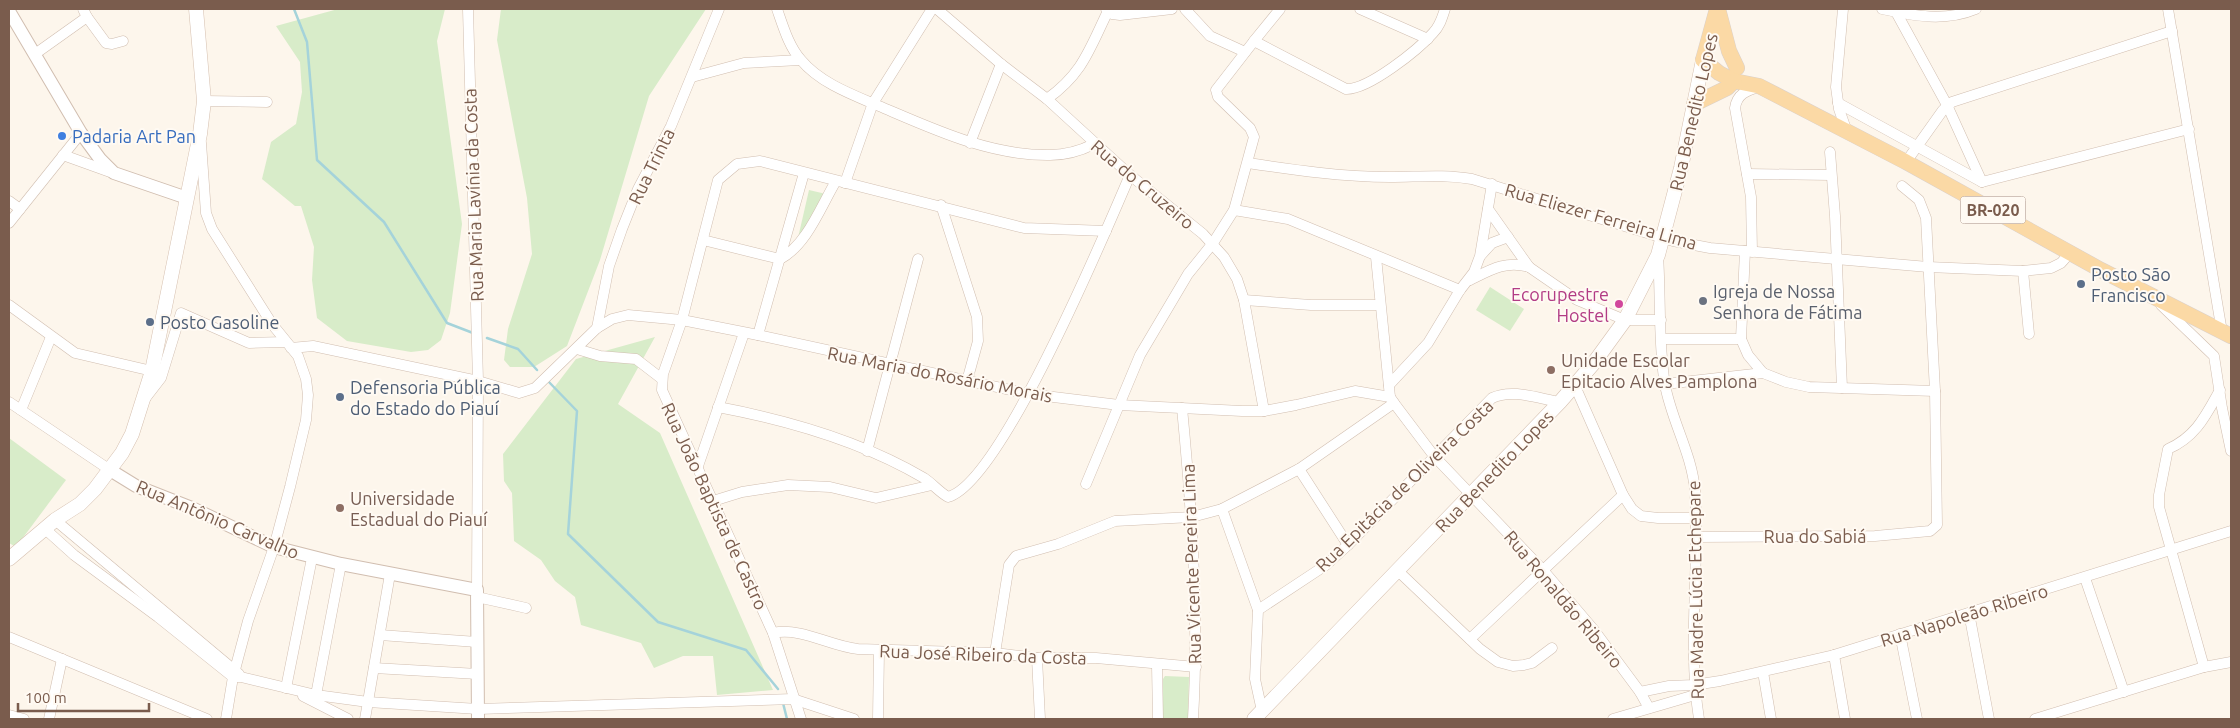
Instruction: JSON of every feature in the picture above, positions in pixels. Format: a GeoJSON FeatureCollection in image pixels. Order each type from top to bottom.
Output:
{"type":"FeatureCollection","features":[{"type":"Feature","properties":{"kind":"main road"},"geometry":{"type":"LineString","coordinates":[[14,552],[72,516],[110,470],[132,434],[144,400],[152,371],[200,134],[204,101],[196,9]]}},
{"type":"Feature","properties":{"kind":"main road"},"geometry":{"type":"LineString","coordinates":[[1694,104],[1727,88],[1735,75],[1717,9]]}},
{"type":"Feature","properties":{"kind":"main road","name":"Rua Benedito Lopes"},"geometry":{"type":"LineString","coordinates":[[1258,715],[1575,386],[1625,320],[1658,255],[1681,168],[1703,60],[1717,9]]}},
{"type":"Feature","properties":{"kind":"main road","name":"BR-020"},"geometry":{"type":"LineString","coordinates":[[1703,60],[1721,59],[1735,75],[1906,162],[2070,253],[2227,334]]}},
{"type":"Feature","properties":{"kind":"street","name":"Rua Maria Lavínia da Costa"},"geometry":{"type":"LineString","coordinates":[[468,9],[478,381],[477,594]]}},
{"type":"Feature","properties":{"kind":"street","name":"Rua Trinta"},"geometry":{"type":"LineString","coordinates":[[597,328],[609,266],[622,229],[692,77],[719,9]]}},
{"type":"Feature","properties":{"kind":"street"},"geometry":{"type":"LineString","coordinates":[[777,9],[791,45],[800,60],[836,87],[873,103],[970,143],[1050,155],[1068,154],[1094,144]]}},
{"type":"Feature","properties":{"kind":"street"},"geometry":{"type":"LineString","coordinates":[[702,240],[780,259],[793,251],[840,182],[873,103],[932,9]]}},
{"type":"Feature","properties":{"kind":"street","name":"Rua do Cruzeiro"},"geometry":{"type":"LineString","coordinates":[[936,9],[1001,64],[1047,99],[1094,144],[1213,243],[1231,268],[1244,300],[1264,411]]}},
{"type":"Feature","properties":{"kind":"street"},"geometry":{"type":"LineString","coordinates":[[1047,99],[1067,84],[1078,70],[1107,10],[1120,15],[1129,15],[1172,9]]}},
{"type":"Feature","properties":{"kind":"street"},"geometry":{"type":"LineString","coordinates":[[1186,9],[1210,36],[1246,52]]}},
{"type":"Feature","properties":{"kind":"street"},"geometry":{"type":"LineString","coordinates":[[1086,484],[1140,356],[1188,274],[1213,243],[1234,210],[1254,143],[1253,134],[1218,97],[1216,92],[1280,9]]}},
{"type":"Feature","properties":{"kind":"street"},"geometry":{"type":"LineString","coordinates":[[1360,9],[1428,38]]}},
{"type":"Feature","properties":{"kind":"street"},"geometry":{"type":"LineString","coordinates":[[1254,41],[1346,89],[1351,89],[1361,87],[1388,70],[1428,38],[1439,26],[1444,9]]}},
{"type":"Feature","properties":{"kind":"street"},"geometry":{"type":"LineString","coordinates":[[1843,9],[1838,66],[1838,103],[1847,132]]}},
{"type":"Feature","properties":{"kind":"street"},"geometry":{"type":"LineString","coordinates":[[1882,9],[1948,18],[1976,9]]}},
{"type":"Feature","properties":{"kind":"street"},"geometry":{"type":"LineString","coordinates":[[2168,9],[2227,334]]}},
{"type":"Feature","properties":{"kind":"street"},"geometry":{"type":"LineString","coordinates":[[9,11],[81,133],[100,159],[114,173]]}},
{"type":"Feature","properties":{"kind":"street"},"geometry":{"type":"LineString","coordinates":[[1896,12],[1947,105],[1982,182]]}},
{"type":"Feature","properties":{"kind":"street"},"geometry":{"type":"LineString","coordinates":[[35,54],[85,13],[106,43],[112,44],[123,41]]}},
{"type":"Feature","properties":{"kind":"street"},"geometry":{"type":"LineString","coordinates":[[1906,162],[1947,105],[2172,31]]}},
{"type":"Feature","properties":{"kind":"street"},"geometry":{"type":"LineString","coordinates":[[692,77],[744,63],[800,60]]}},
{"type":"Feature","properties":{"kind":"street"},"geometry":{"type":"LineString","coordinates":[[970,143],[1001,64]]}},
{"type":"Feature","properties":{"kind":"street"},"geometry":{"type":"LineString","coordinates":[[1757,85],[1739,97],[1735,108],[1752,213],[1741,339],[1748,355],[1762,373]]}},
{"type":"Feature","properties":{"kind":"street"},"geometry":{"type":"LineString","coordinates":[[204,101],[268,102]]}},
{"type":"Feature","properties":{"kind":"street"},"geometry":{"type":"LineString","coordinates":[[1838,103],[1982,182],[2189,129]]}},
{"type":"Feature","properties":{"kind":"street"},"geometry":{"type":"LineString","coordinates":[[9,223],[81,133]]}},
{"type":"Feature","properties":{"kind":"street"},"geometry":{"type":"LineString","coordinates":[[200,134],[208,220],[288,345],[298,356],[306,380],[308,406],[301,444],[274,547],[248,622],[226,719]]}},
{"type":"Feature","properties":{"kind":"street"},"geometry":{"type":"LineString","coordinates":[[1830,152],[1837,258],[1842,388]]}},
{"type":"Feature","properties":{"kind":"street"},"geometry":{"type":"LineString","coordinates":[[63,155],[187,198]]}},
{"type":"Feature","properties":{"kind":"street","name":"Rua João Baptista de Castro"},"geometry":{"type":"LineString","coordinates":[[801,719],[772,633],[698,466],[664,396],[662,380],[682,320],[718,180],[731,167],[746,161],[760,161],[804,173]]}},
{"type":"Feature","properties":{"kind":"street","name":"Rua Eliezer Ferreira Lima"},"geometry":{"type":"LineString","coordinates":[[1248,163],[1339,175],[1390,177],[1446,175],[1492,184],[1662,238],[1691,245],[1748,252],[1928,267],[2022,272],[2051,268],[2061,263],[2070,253]]}},
{"type":"Feature","properties":{"kind":"street"},"geometry":{"type":"LineString","coordinates":[[758,335],[804,173],[940,205],[1031,230],[1106,231]]}},
{"type":"Feature","properties":{"kind":"street"},"geometry":{"type":"LineString","coordinates":[[1747,174],[1831,174]]}},
{"type":"Feature","properties":{"kind":"street"},"geometry":{"type":"LineString","coordinates":[[718,407],[784,420],[867,450],[922,477],[948,497],[961,490],[977,474],[1029,394],[1106,231],[1130,175]]}},
{"type":"Feature","properties":{"kind":"street"},"geometry":{"type":"LineString","coordinates":[[1389,385],[1428,343],[1460,290],[1469,280],[1480,256],[1492,184]]}},
{"type":"Feature","properties":{"kind":"street"},"geometry":{"type":"LineString","coordinates":[[1665,384],[1762,373],[1795,385],[1935,391],[1926,218],[1923,208],[1913,194],[1902,186]]}},
{"type":"Feature","properties":{"kind":"street"},"geometry":{"type":"LineString","coordinates":[[9,201],[20,209]]}},
{"type":"Feature","properties":{"kind":"street"},"geometry":{"type":"LineString","coordinates":[[940,205],[977,317],[978,341],[967,381]]}},
{"type":"Feature","properties":{"kind":"street"},"geometry":{"type":"LineString","coordinates":[[1488,209],[1530,267],[1577,300],[1625,320],[1661,320]]}},
{"type":"Feature","properties":{"kind":"street"},"geometry":{"type":"LineString","coordinates":[[1234,210],[1288,219],[1376,257],[1460,290]]}},
{"type":"Feature","properties":{"kind":"street"},"geometry":{"type":"LineString","coordinates":[[1480,256],[1492,244],[1508,236]]}},
{"type":"Feature","properties":{"kind":"street","name":"Rua Madre Lúcia Etchepare"},"geometry":{"type":"LineString","coordinates":[[1658,255],[1665,384],[1693,473],[1696,518],[1694,690],[1699,719]]}},
{"type":"Feature","properties":{"kind":"street"},"geometry":{"type":"LineString","coordinates":[[994,653],[1009,565],[1016,556],[1058,544],[1115,520],[1192,517],[1222,509],[1299,469],[1392,400],[1376,257]]}},
{"type":"Feature","properties":{"kind":"street"},"geometry":{"type":"LineString","coordinates":[[867,450],[918,259]]}},
{"type":"Feature","properties":{"kind":"street"},"geometry":{"type":"LineString","coordinates":[[1469,280],[1500,266],[1513,264],[1530,267]]}},
{"type":"Feature","properties":{"kind":"street"},"geometry":{"type":"LineString","coordinates":[[2022,272],[2029,334]]}},
{"type":"Feature","properties":{"kind":"street"},"geometry":{"type":"LineString","coordinates":[[2148,292],[2211,351],[2217,364],[2231,450]]}},
{"type":"Feature","properties":{"kind":"street"},"geometry":{"type":"LineString","coordinates":[[1244,300],[1311,305],[1380,305]]}},
{"type":"Feature","properties":{"kind":"street"},"geometry":{"type":"LineString","coordinates":[[9,306],[75,353],[152,371]]}},
{"type":"Feature","properties":{"kind":"street"},"geometry":{"type":"LineString","coordinates":[[144,400],[161,378],[181,312],[249,343],[313,346],[478,381]]}},
{"type":"Feature","properties":{"kind":"street","name":"Rua Maria do Rosário Morais"},"geometry":{"type":"LineString","coordinates":[[478,381],[519,393],[535,388],[597,328],[612,319],[628,315],[682,320],[1029,394],[1119,405],[1264,411],[1356,391],[1392,400]]}},
{"type":"Feature","properties":{"kind":"street"},"geometry":{"type":"LineString","coordinates":[[698,466],[744,333]]}},
{"type":"Feature","properties":{"kind":"street"},"geometry":{"type":"LineString","coordinates":[[21,410],[51,337]]}},
{"type":"Feature","properties":{"kind":"street"},"geometry":{"type":"LineString","coordinates":[[1662,339],[1741,339]]}},
{"type":"Feature","properties":{"kind":"street"},"geometry":{"type":"LineString","coordinates":[[577,349],[600,356],[636,359],[662,380]]}},
{"type":"Feature","properties":{"kind":"street"},"geometry":{"type":"LineString","coordinates":[[1575,386],[1622,495],[1632,509],[1641,516],[1696,518]]}},
{"type":"Feature","properties":{"kind":"street"},"geometry":{"type":"LineString","coordinates":[[2204,668],[2170,551],[2158,502],[2168,449],[2186,440],[2199,428],[2220,390]]}},
{"type":"Feature","properties":{"kind":"street","name":"Rua do Sabiá"},"geometry":{"type":"LineString","coordinates":[[1696,537],[1875,536],[1934,529],[1937,522],[1935,391]]}},
{"type":"Feature","properties":{"kind":"street","name":"Rua Epitácia de Oliveira Costa"},"geometry":{"type":"LineString","coordinates":[[1258,610],[1326,565],[1348,545],[1484,405],[1498,395],[1517,394],[1560,402]]}},
{"type":"Feature","properties":{"kind":"street","name":"Rua Ronaldão Ribeiro"},"geometry":{"type":"LineString","coordinates":[[1392,400],[1434,456],[1543,570],[1594,630],[1640,692],[1649,708]]}},
{"type":"Feature","properties":{"kind":"street","name":"Rua Antônio Carvalho"},"geometry":{"type":"LineString","coordinates":[[9,402],[136,486],[217,519],[274,547],[312,558],[477,594],[526,608]]}},
{"type":"Feature","properties":{"kind":"street","name":"Rua Vicente Pereira Lima"},"geometry":{"type":"LineString","coordinates":[[1182,408],[1192,517],[1196,667],[1193,719]]}},
{"type":"Feature","properties":{"kind":"street"},"geometry":{"type":"LineString","coordinates":[[1299,469],[1348,545]]}},
{"type":"Feature","properties":{"kind":"street"},"geometry":{"type":"LineString","coordinates":[[713,501],[742,492],[788,485],[830,487],[876,498],[932,485]]}},
{"type":"Feature","properties":{"kind":"street"},"geometry":{"type":"LineString","coordinates":[[1470,638],[1622,495]]}},
{"type":"Feature","properties":{"kind":"street"},"geometry":{"type":"LineString","coordinates":[[1222,509],[1258,610],[1255,679],[1258,715]]}},
{"type":"Feature","properties":{"kind":"street"},"geometry":{"type":"LineString","coordinates":[[52,527],[236,675],[288,689],[368,702],[478,714],[793,699],[854,719]]}},
{"type":"Feature","properties":{"kind":"street","name":"Rua Napoleão Ribeiro"},"geometry":{"type":"LineString","coordinates":[[1613,719],[1649,708],[1694,690],[1834,655],[2231,531]]}},
{"type":"Feature","properties":{"kind":"street"},"geometry":{"type":"LineString","coordinates":[[288,689],[312,558]]}},
{"type":"Feature","properties":{"kind":"street"},"geometry":{"type":"LineString","coordinates":[[316,695],[341,564]]}},
{"type":"Feature","properties":{"kind":"street"},"geometry":{"type":"LineString","coordinates":[[1397,570],[1491,658],[1513,666],[1532,662],[1552,648]]}},
{"type":"Feature","properties":{"kind":"street"},"geometry":{"type":"LineString","coordinates":[[365,719],[390,574]]}},
{"type":"Feature","properties":{"kind":"street"},"geometry":{"type":"LineString","coordinates":[[2085,578],[2124,692]]}},
{"type":"Feature","properties":{"kind":"street"},"geometry":{"type":"LineString","coordinates":[[477,594],[478,714]]}},
{"type":"Feature","properties":{"kind":"street"},"geometry":{"type":"LineString","coordinates":[[1969,613],[1989,719]]}},
{"type":"Feature","properties":{"kind":"street","name":"Rua José Ribeiro da Costa"},"geometry":{"type":"LineString","coordinates":[[772,633],[793,632],[842,648],[994,653],[1037,658],[1096,658],[1157,665],[1196,667]]}},
{"type":"Feature","properties":{"kind":"street"},"geometry":{"type":"LineString","coordinates":[[380,634],[477,642]]}},
{"type":"Feature","properties":{"kind":"street"},"geometry":{"type":"LineString","coordinates":[[1900,634],[1917,719]]}},
{"type":"Feature","properties":{"kind":"street"},"geometry":{"type":"LineString","coordinates":[[9,637],[207,719]]}},
{"type":"Feature","properties":{"kind":"street"},"geometry":{"type":"LineString","coordinates":[[878,719],[879,650]]}},
{"type":"Feature","properties":{"kind":"street"},"geometry":{"type":"LineString","coordinates":[[1834,655],[1845,719]]}},
{"type":"Feature","properties":{"kind":"street"},"geometry":{"type":"LineString","coordinates":[[1037,658],[1040,719]]}},
{"type":"Feature","properties":{"kind":"street"},"geometry":{"type":"LineString","coordinates":[[49,719],[62,659]]}},
{"type":"Feature","properties":{"kind":"street"},"geometry":{"type":"LineString","coordinates":[[2034,719],[2204,668],[2231,662]]}},
{"type":"Feature","properties":{"kind":"street"},"geometry":{"type":"LineString","coordinates":[[1157,665],[1158,719]]}},
{"type":"Feature","properties":{"kind":"street"},"geometry":{"type":"LineString","coordinates":[[374,668],[478,674]]}},
{"type":"Feature","properties":{"kind":"street"},"geometry":{"type":"LineString","coordinates":[[1762,672],[1771,719]]}},
{"type":"Feature","properties":{"kind":"street"},"geometry":{"type":"LineString","coordinates":[[1640,692],[1670,686],[1694,690]]}},
{"type":"Feature","properties":{"kind":"street"},"geometry":{"type":"LineString","coordinates":[[288,689],[348,719]]}},
{"type":"Feature","properties":{"kind":"street"},"geometry":{"type":"LineString","coordinates":[[9,715],[24,719]]}},
{"type":"Feature","properties":{"kind":"green space"},"geometry":{"type":"Polygon","coordinates":[[[338,9],[445,9],[437,41],[462,224],[450,313],[441,340],[428,350],[411,352],[347,341],[317,318],[312,280],[314,247],[301,206],[295,206],[262,179],[271,142],[296,124],[302,92],[300,62],[276,26],[338,9]]]}},
{"type":"Feature","properties":{"kind":"green space"},"geometry":{"type":"Polygon","coordinates":[[[501,9],[706,9],[649,96],[600,260],[567,346],[534,367],[510,367],[504,360],[508,329],[532,254],[527,198],[497,40],[501,9]]]}},
{"type":"Feature","properties":{"kind":"green space"},"geometry":{"type":"Polygon","coordinates":[[[809,190],[826,194],[795,251],[809,190]]]}},
{"type":"Feature","properties":{"kind":"green space"},"geometry":{"type":"Polygon","coordinates":[[[1490,287],[1524,309],[1510,331],[1476,310],[1490,287]]]}},
{"type":"Feature","properties":{"kind":"green space"},"geometry":{"type":"Polygon","coordinates":[[[655,337],[618,404],[660,433],[773,690],[717,695],[713,656],[683,656],[654,668],[641,643],[581,625],[575,597],[555,581],[541,560],[514,541],[512,493],[504,481],[503,454],[576,359],[655,337]]]}},
{"type":"Feature","properties":{"kind":"green space"},"geometry":{"type":"Polygon","coordinates":[[[9,438],[66,480],[16,547],[9,543],[9,438]]]}},
{"type":"Feature","properties":{"kind":"green space"},"geometry":{"type":"Polygon","coordinates":[[[1165,676],[1189,677],[1188,719],[1162,719],[1163,679],[1165,676]]]}},
{"type":"Feature","properties":{"kind":"waterway"},"geometry":{"type":"LineString","coordinates":[[294,9],[307,42],[317,160],[384,222],[447,323],[473,333]]}},
{"type":"Feature","properties":{"kind":"waterway"},"geometry":{"type":"LineString","coordinates":[[487,338],[518,349],[537,370]]}},
{"type":"Feature","properties":{"kind":"waterway"},"geometry":{"type":"LineString","coordinates":[[547,380],[577,411],[568,534],[658,622],[746,650],[778,689]]}},
{"type":"Feature","properties":{"kind":"waterway"},"geometry":{"type":"LineString","coordinates":[[783,703],[787,719]]}},
{"type":"Feature","properties":{"kind":"place","name":"Padaria Art Pan"},"geometry":{"type":"Point","coordinates":[62,136]}},
{"type":"Feature","properties":{"kind":"place","name":"Posto São Francisco"},"geometry":{"type":"Point","coordinates":[2081,284]}},
{"type":"Feature","properties":{"kind":"place","name":"Igreja de Nossa Senhora de Fátima"},"geometry":{"type":"Point","coordinates":[1703,301]}},
{"type":"Feature","properties":{"kind":"place","name":"Ecorupestre Hostel"},"geometry":{"type":"Point","coordinates":[1619,304]}},
{"type":"Feature","properties":{"kind":"place","name":"Posto Gasoline"},"geometry":{"type":"Point","coordinates":[150,322]}},
{"type":"Feature","properties":{"kind":"place","name":"Unidade Escolar Epitacio Alves Pamplona"},"geometry":{"type":"Point","coordinates":[1551,370]}},
{"type":"Feature","properties":{"kind":"place","name":"Defensoria Pública do Estado do Piauí"},"geometry":{"type":"Point","coordinates":[340,397]}},
{"type":"Feature","properties":{"kind":"place","name":"Universidade Estadual do Piauí"},"geometry":{"type":"Point","coordinates":[340,508]}}]}
